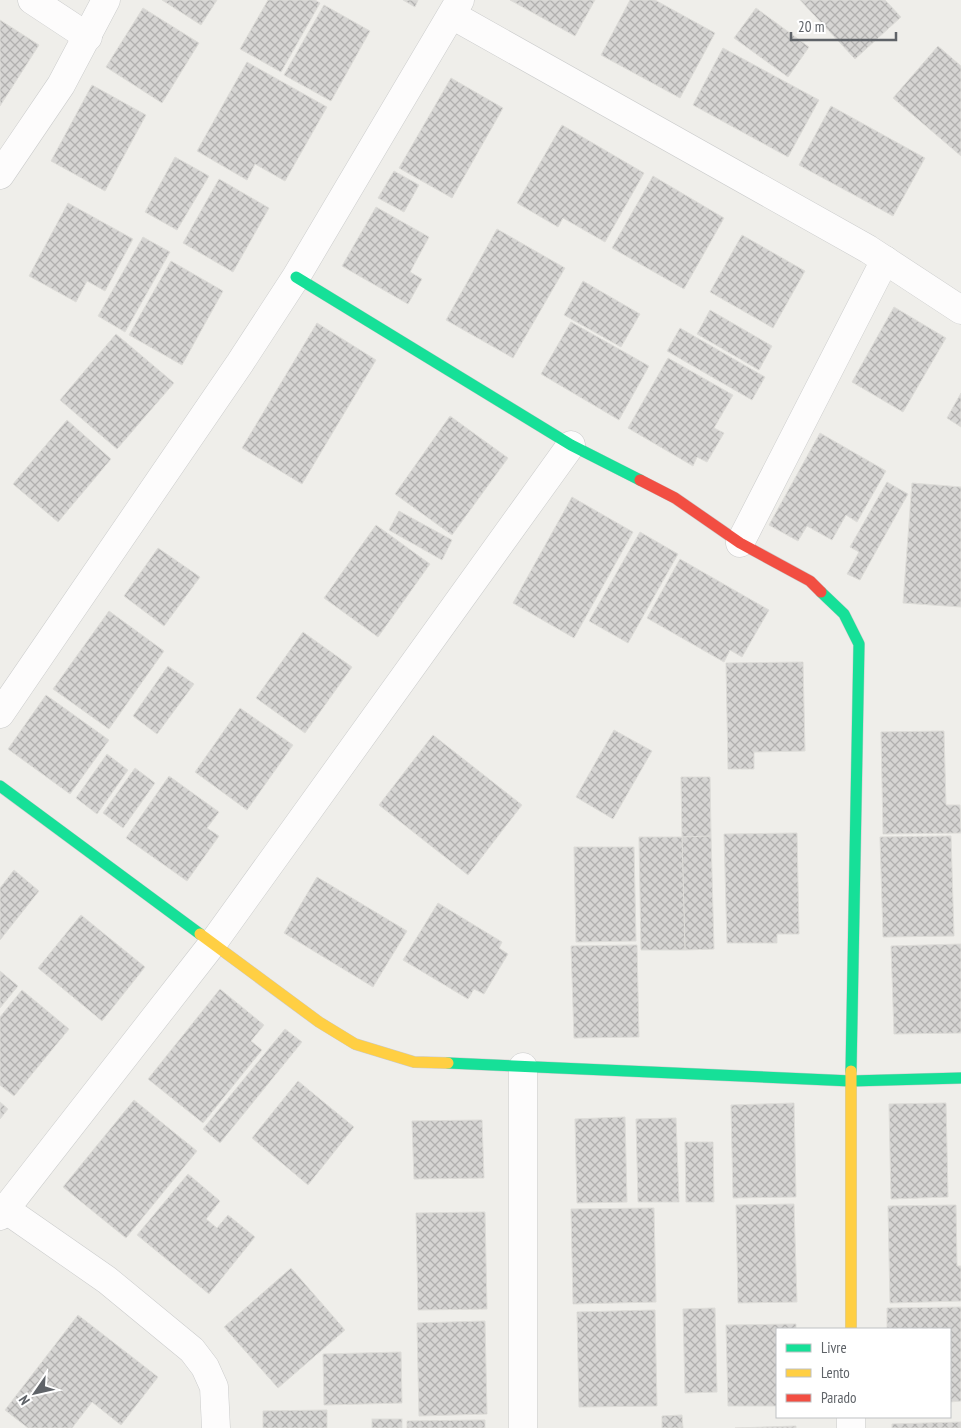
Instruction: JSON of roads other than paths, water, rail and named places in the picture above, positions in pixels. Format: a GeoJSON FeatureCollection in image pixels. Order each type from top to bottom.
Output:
{"type":"FeatureCollection","features":[{"type":"Feature","properties":{"kind":"street"},"geometry":{"type":"LineString","coordinates":[[32,0],[88,37]]}},
{"type":"Feature","properties":{"kind":"street"},"geometry":{"type":"LineString","coordinates":[[0,175],[61,85],[106,0]]}},
{"type":"Feature","properties":{"kind":"street"},"geometry":{"type":"LineString","coordinates":[[0,714],[240,363],[296,277],[456,8],[868,249],[961,310]]}},
{"type":"Feature","properties":{"kind":"street"},"geometry":{"type":"LineString","coordinates":[[740,543],[885,260]]}},
{"type":"Feature","properties":{"kind":"street"},"geometry":{"type":"LineString","coordinates":[[296,277],[571,445],[675,498],[740,543],[810,581],[844,614],[860,644],[851,1081],[851,1328]]}},
{"type":"Feature","properties":{"kind":"street"},"geometry":{"type":"LineString","coordinates":[[216,1428],[214,1387],[205,1367],[192,1350],[107,1280],[2,1213],[213,943],[571,445]]}},
{"type":"Feature","properties":{"kind":"street"},"geometry":{"type":"LineString","coordinates":[[0,786],[319,1022],[355,1044],[414,1062],[851,1081],[961,1078]]}},
{"type":"Feature","properties":{"kind":"street"},"geometry":{"type":"LineString","coordinates":[[523,1066],[523,1428]]}}]}
